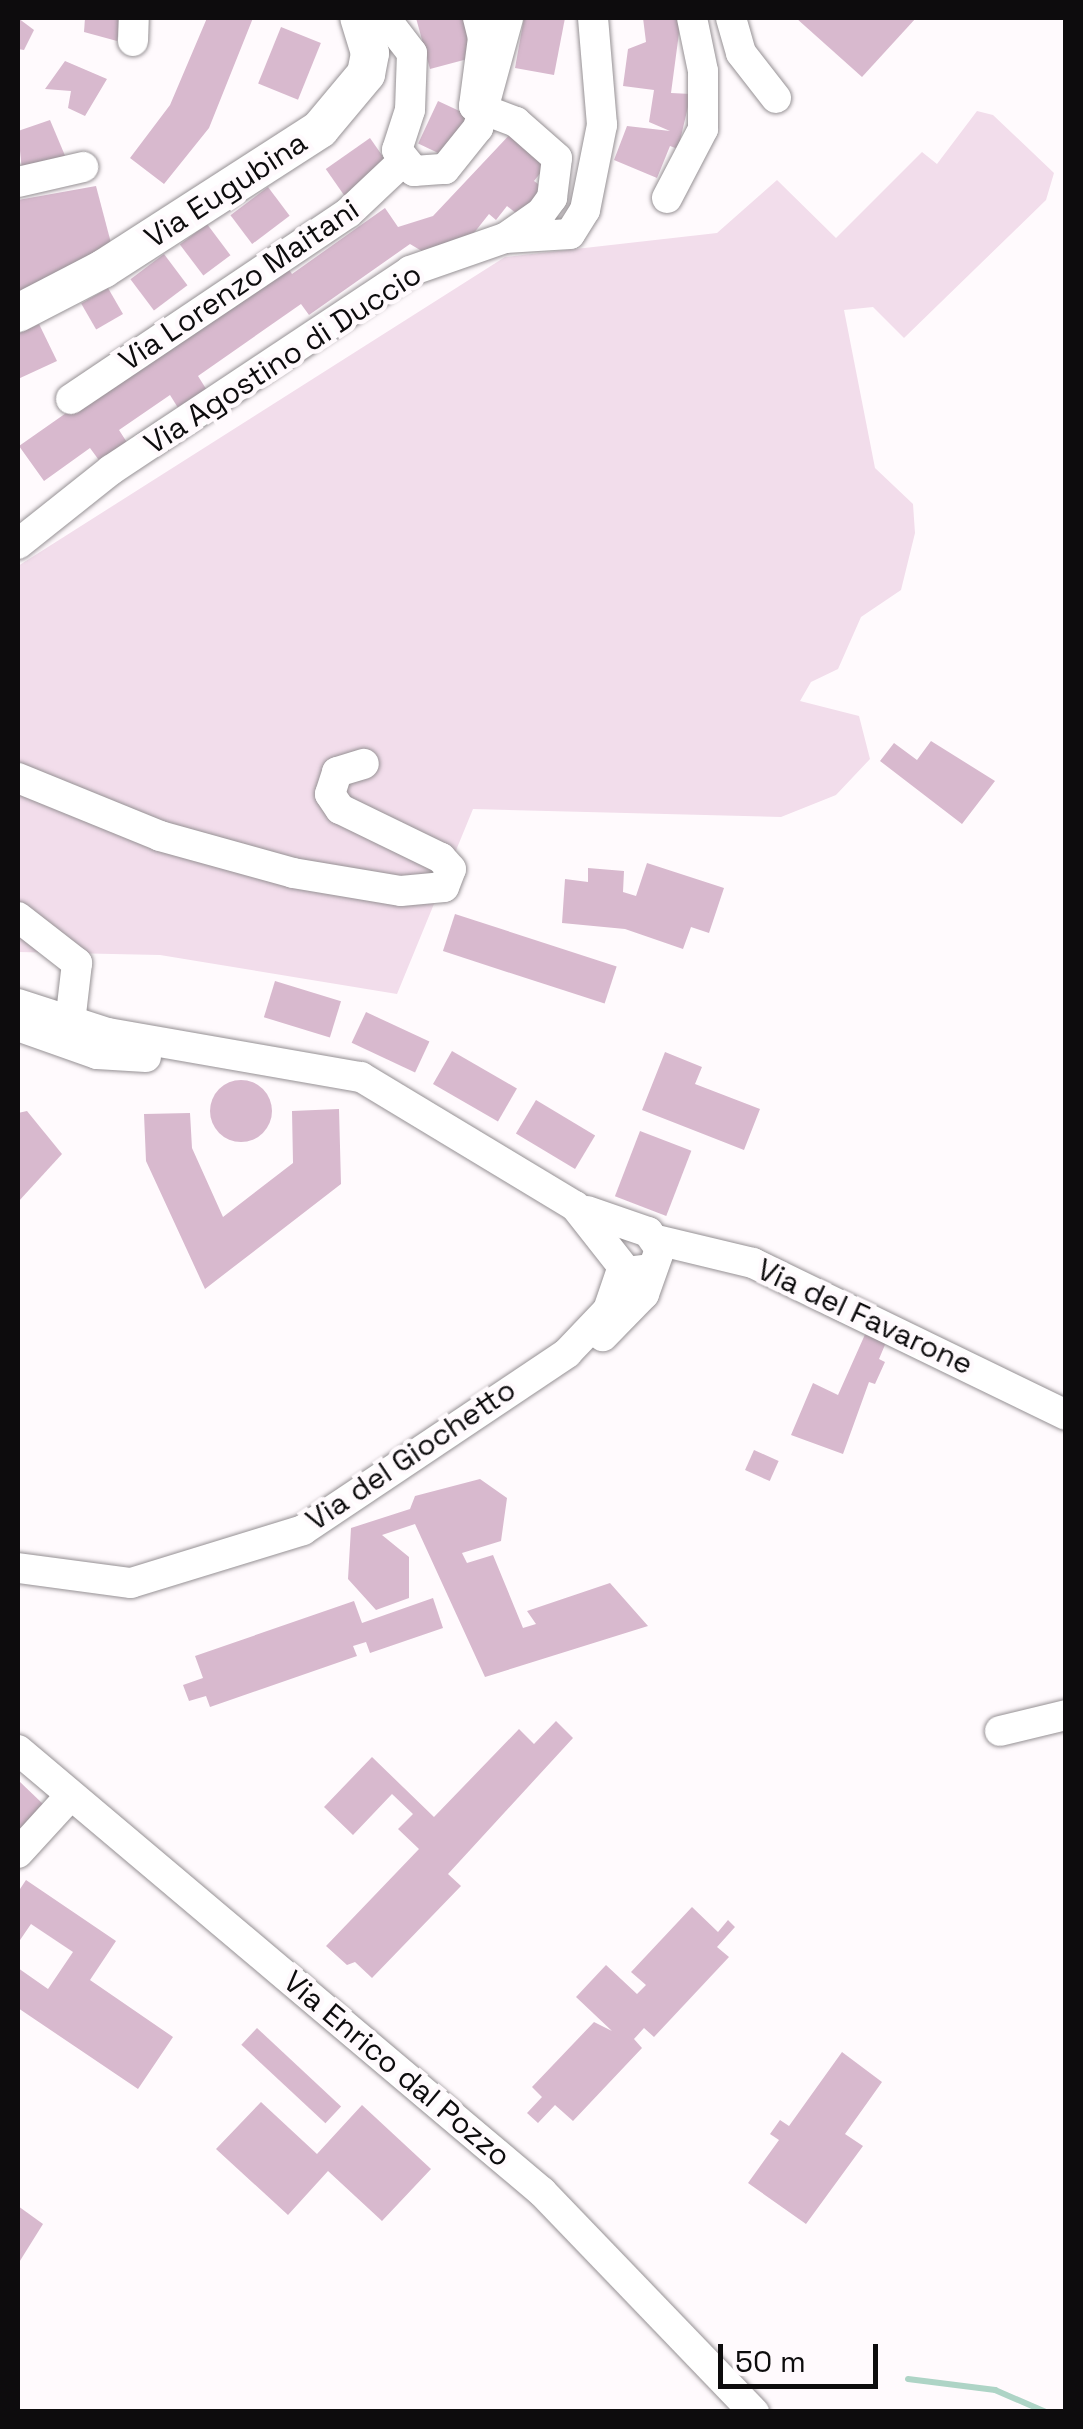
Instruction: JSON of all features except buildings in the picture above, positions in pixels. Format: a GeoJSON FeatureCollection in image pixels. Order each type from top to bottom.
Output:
{"type":"FeatureCollection","features":[{"type":"Feature","properties":{"kind":"main road","name":"Via Eugubina"},"geometry":{"type":"LineString","coordinates":[[18,312],[103,269],[320,129],[366,74],[370,52],[359,18]]}},
{"type":"Feature","properties":{"kind":"street"},"geometry":{"type":"LineString","coordinates":[[385,18],[412,53],[400,164],[445,170],[487,112],[508,18]]}},
{"type":"Feature","properties":{"kind":"street"},"geometry":{"type":"LineString","coordinates":[[478,18],[483,38],[474,106],[487,112]]}},
{"type":"Feature","properties":{"kind":"street"},"geometry":{"type":"LineString","coordinates":[[504,238],[570,234],[585,210],[602,125],[593,18]]}},
{"type":"Feature","properties":{"kind":"street"},"geometry":{"type":"LineString","coordinates":[[667,198],[703,129],[704,71],[692,18]]}},
{"type":"Feature","properties":{"kind":"street"},"geometry":{"type":"LineString","coordinates":[[731,18],[740,53],[776,98]]}},
{"type":"Feature","properties":{"kind":"street","name":"Via Agostino di Duccio"},"geometry":{"type":"LineString","coordinates":[[18,544],[112,470],[410,271],[504,238],[552,198],[557,158],[516,122],[487,112]]}},
{"type":"Feature","properties":{"kind":"street","name":"Via Lorenzo Maitani"},"geometry":{"type":"LineString","coordinates":[[71,399],[348,212],[400,164]]}},
{"type":"Feature","properties":{"kind":"street"},"geometry":{"type":"LineString","coordinates":[[18,182],[83,166]]}},
{"type":"Feature","properties":{"kind":"street"},"geometry":{"type":"LineString","coordinates":[[18,778],[160,836],[293,873],[400,891],[444,887],[452,870],[441,858],[340,809],[330,794],[338,772],[364,764]]}},
{"type":"Feature","properties":{"kind":"street"},"geometry":{"type":"LineString","coordinates":[[18,918],[77,963],[70,1023]]}},
{"type":"Feature","properties":{"kind":"street"},"geometry":{"type":"LineString","coordinates":[[18,1004],[70,1023],[361,1077],[575,1206],[636,1251]]}},
{"type":"Feature","properties":{"kind":"street"},"geometry":{"type":"LineString","coordinates":[[18,1026],[97,1054],[228,1054]]}},
{"type":"Feature","properties":{"kind":"street","name":"Via del Giochetto"},"geometry":{"type":"LineString","coordinates":[[18,1568],[131,1583],[303,1530],[566,1352],[608,1310],[636,1251]]}},
{"type":"Feature","properties":{"kind":"street","name":"Via del Favarone"},"geometry":{"type":"LineString","coordinates":[[636,1251],[753,1263],[1066,1415]]}},
{"type":"Feature","properties":{"kind":"street"},"geometry":{"type":"LineString","coordinates":[[1000,1731],[1066,1715]]}},
{"type":"Feature","properties":{"kind":"street","name":"Via Enrico dal Pozzo"},"geometry":{"type":"LineString","coordinates":[[18,1750],[542,2192],[754,2412]]}},
{"type":"Feature","properties":{"kind":"street"},"geometry":{"type":"LineString","coordinates":[[18,1853],[70,1796]]}},
{"type":"Feature","properties":{"kind":"shaded area"},"geometry":{"type":"Polygon","coordinates":[[[977,111],[993,115],[1054,173],[1046,200],[904,338],[873,307],[844,310],[875,468],[913,504],[915,533],[901,590],[861,617],[838,669],[811,682],[800,701],[859,716],[870,759],[836,795],[781,817],[473,809],[397,994],[160,955],[18,952],[18,566],[505,257],[717,233],[777,180],[836,238],[922,152],[937,164],[977,111]]]}},
{"type":"Feature","properties":{"kind":"waterway"},"geometry":{"type":"LineString","coordinates":[[908,2379],[995,2390],[1046,2412]]}}]}
